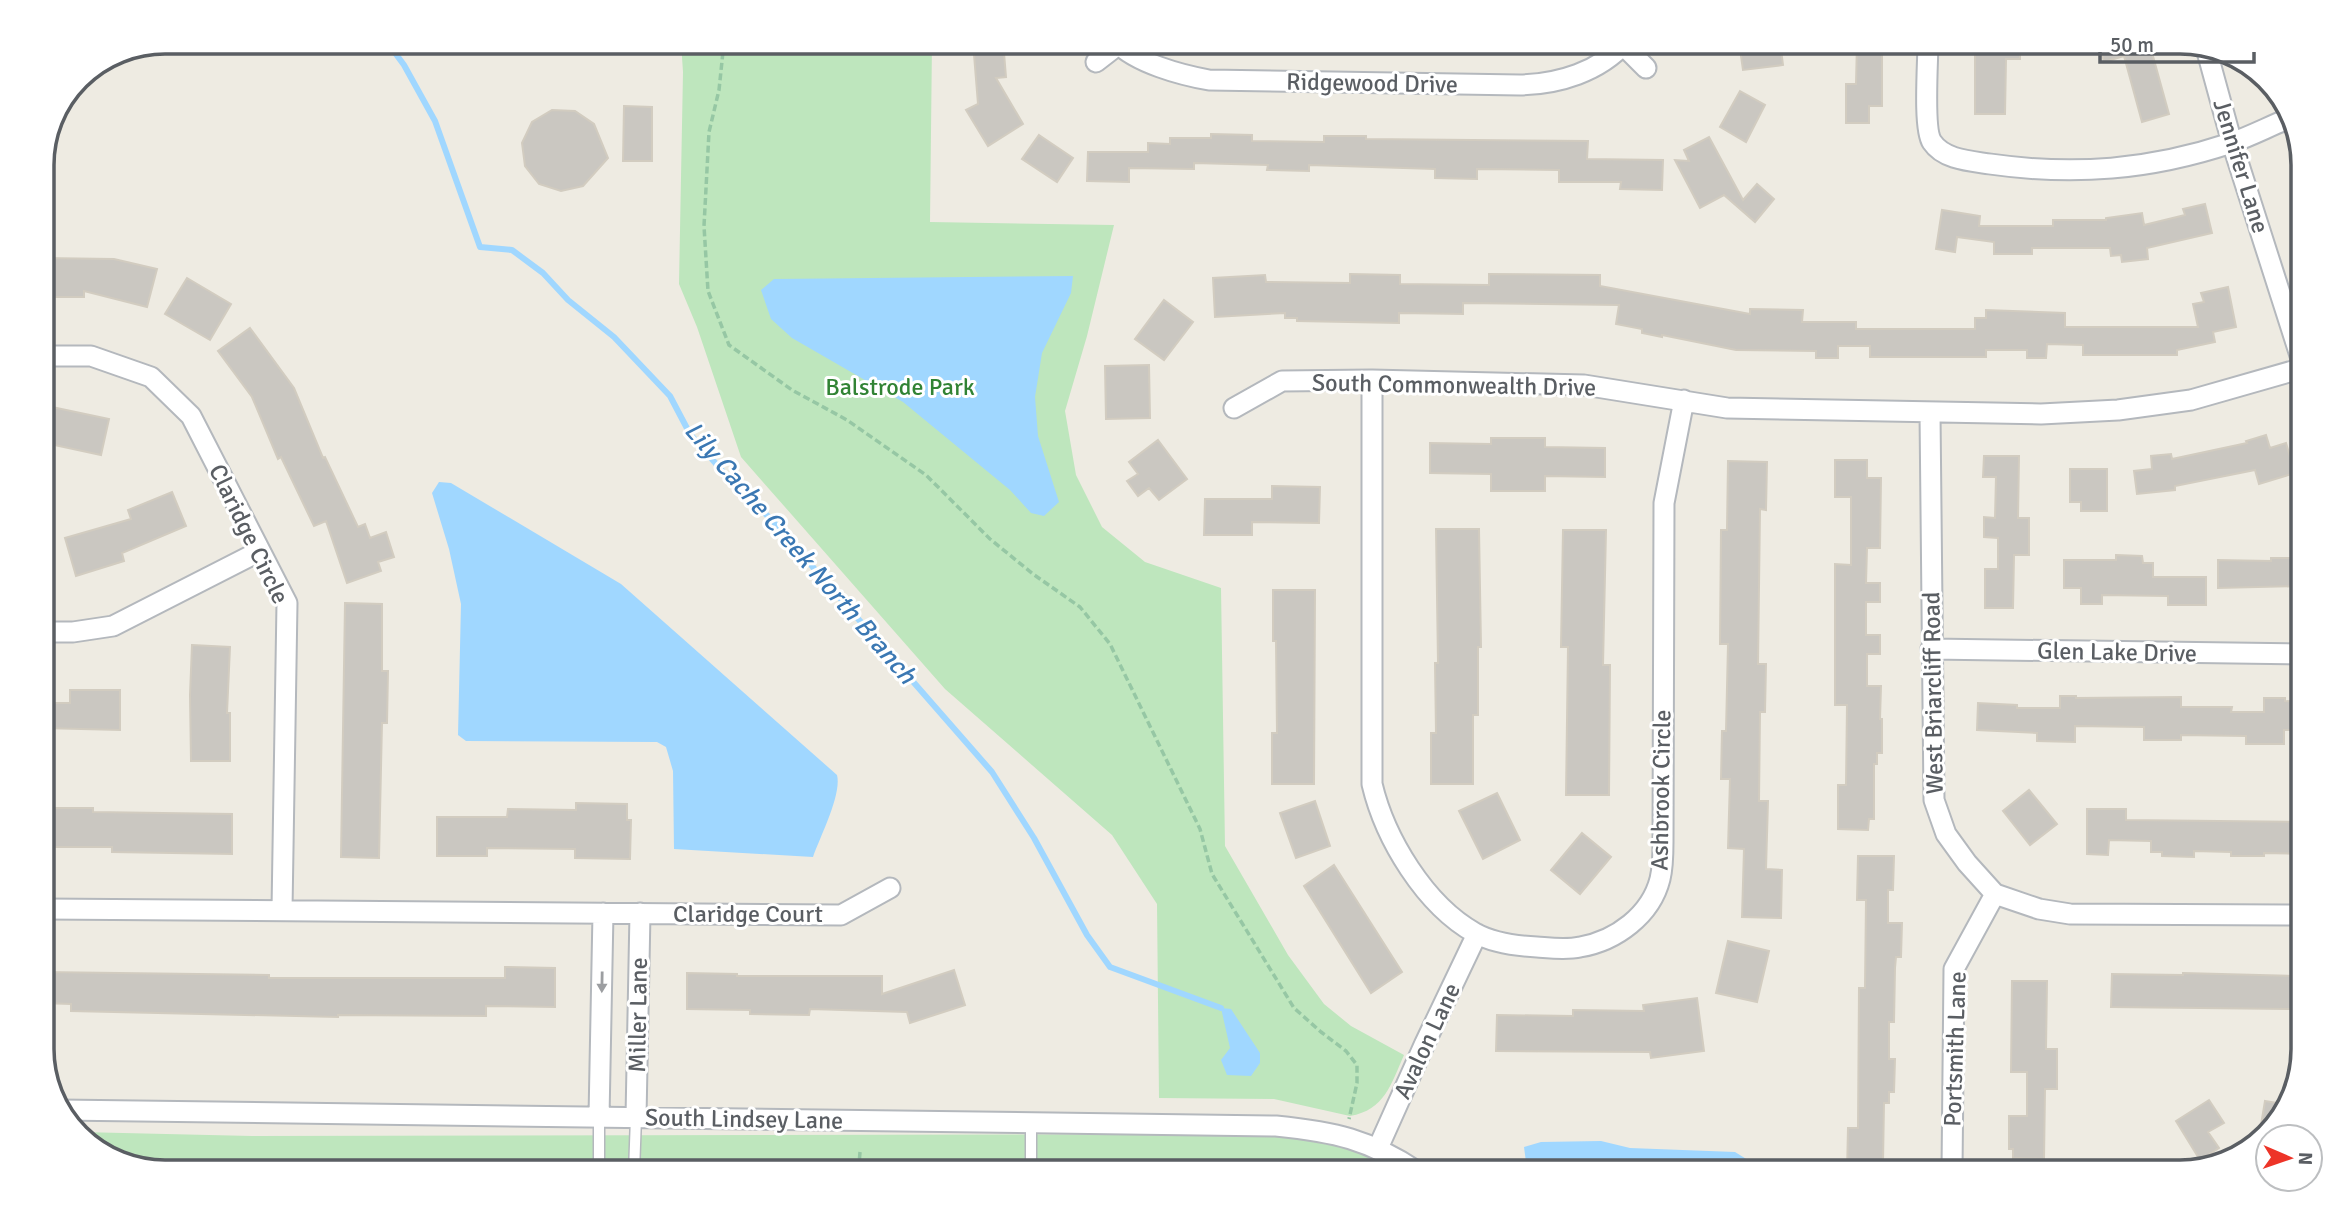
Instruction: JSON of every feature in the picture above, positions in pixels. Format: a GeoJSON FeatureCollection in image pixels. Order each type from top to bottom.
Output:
{"type":"FeatureCollection","features":[{"type":"Feature","properties":{"kind":"street","name":"Ridgewood Drive"},"geometry":{"type":"LineString","coordinates":[[1096,62],[1105,54]]}},
{"type":"Feature","properties":{"kind":"street","name":"Ridgewood Drive"},"geometry":{"type":"LineString","coordinates":[[1135,54],[1172,71],[1209,80],[1520,85],[1538,84],[1575,75],[1598,65],[1612,54]]}},
{"type":"Feature","properties":{"kind":"street","name":"Ridgewood Drive"},"geometry":{"type":"LineString","coordinates":[[1634,54],[1646,68]]}},
{"type":"Feature","properties":{"kind":"street"},"geometry":{"type":"LineString","coordinates":[[1928,54],[1928,134],[1938,149],[1948,155],[2007,166],[2067,172],[2120,169],[2172,159],[2232,142],[2282,122]]}},
{"type":"Feature","properties":{"kind":"street","name":"Jennifer Lane"},"geometry":{"type":"LineString","coordinates":[[2209,58],[2232,142],[2291,328]]}},
{"type":"Feature","properties":{"kind":"street","name":"Claridge Circle"},"geometry":{"type":"LineString","coordinates":[[54,356],[91,356],[151,377],[191,416],[287,603],[282,910]]}},
{"type":"Feature","properties":{"kind":"street","name":"South Commonwealth Drive"},"geometry":{"type":"LineString","coordinates":[[1234,408],[1282,381],[1372,380],[1584,385],[1727,408],[2041,414],[2118,410],[2192,400],[2291,370]]}},
{"type":"Feature","properties":{"kind":"street","name":"Ashbrook Circle"},"geometry":{"type":"LineString","coordinates":[[1372,380],[1372,784],[1383,821],[1403,857],[1441,909],[1477,934],[1503,943],[1530,946],[1578,948],[1619,933],[1640,916],[1653,897],[1660,879],[1663,863],[1664,503],[1684,400]]}},
{"type":"Feature","properties":{"kind":"street","name":"West Briarcliff Road"},"geometry":{"type":"LineString","coordinates":[[1930,413],[1934,800],[1946,834],[1995,894],[2039,909],[2070,914],[2291,915]]}},
{"type":"Feature","properties":{"kind":"street"},"geometry":{"type":"LineString","coordinates":[[54,632],[113,626],[260,551]]}},
{"type":"Feature","properties":{"kind":"street","name":"Glen Lake Drive"},"geometry":{"type":"LineString","coordinates":[[1931,649],[2291,654]]}},
{"type":"Feature","properties":{"kind":"street","name":"Claridge Court"},"geometry":{"type":"LineString","coordinates":[[640,913],[841,915],[890,888]]}},
{"type":"Feature","properties":{"kind":"street","name":"Portsmith Lane"},"geometry":{"type":"LineString","coordinates":[[1952,1160],[1954,969],[1995,894]]}},
{"type":"Feature","properties":{"kind":"street"},"geometry":{"type":"LineString","coordinates":[[54,909],[640,913]]}},
{"type":"Feature","properties":{"kind":"street","name":"Miller Lane"},"geometry":{"type":"LineString","coordinates":[[599,1117],[603,913]]}},
{"type":"Feature","properties":{"kind":"street","name":"Miller Lane"},"geometry":{"type":"LineString","coordinates":[[636,1117],[640,913]]}},
{"type":"Feature","properties":{"kind":"street","name":"Avalon Lane"},"geometry":{"type":"LineString","coordinates":[[1378,1148],[1477,934]]}},
{"type":"Feature","properties":{"kind":"street","name":"South Lindsey Lane"},"geometry":{"type":"LineString","coordinates":[[73,1110],[1276,1126],[1345,1135],[1378,1148],[1398,1160]]}},
{"type":"Feature","properties":{"kind":"lane"},"geometry":{"type":"LineString","coordinates":[[599,1117],[599,1160]]}},
{"type":"Feature","properties":{"kind":"lane"},"geometry":{"type":"LineString","coordinates":[[634,1160],[636,1117]]}},
{"type":"Feature","properties":{"kind":"lane"},"geometry":{"type":"LineString","coordinates":[[1031,1124],[1031,1160]]}},
{"type":"Feature","properties":{"kind":"path"},"geometry":{"type":"LineString","coordinates":[[723,54],[719,90],[709,132],[704,226],[708,291],[729,345],[792,390],[847,420],[926,475],[990,539],[1080,607],[1110,644],[1200,829],[1212,874],[1294,1008],[1346,1051],[1357,1065],[1357,1083],[1345,1135]]}},
{"type":"Feature","properties":{"kind":"path"},"geometry":{"type":"LineString","coordinates":[[859,1160],[860,1152]]}},
{"type":"Feature","properties":{"kind":"green space","name":"Balstrode Park"},"geometry":{"type":"Polygon","coordinates":[[[682,54],[932,54],[930,222],[1114,225],[1087,336],[1065,411],[1076,475],[1102,527],[1145,562],[1221,588],[1225,846],[1288,955],[1324,1004],[1351,1026],[1404,1055],[1385,1094],[1371,1108],[1350,1116],[1274,1099],[1159,1098],[1157,904],[1112,835],[945,689],[741,457],[697,327],[679,284],[682,54]]]}},
{"type":"Feature","properties":{"kind":"green space"},"geometry":{"type":"Polygon","coordinates":[[[92,1132],[252,1136],[1336,1134],[1392,1160],[165,1160],[129,1154],[92,1132]]]}},
{"type":"Feature","properties":{"kind":"water"},"geometry":{"type":"Polygon","coordinates":[[[1073,276],[1071,293],[1042,353],[1035,397],[1038,436],[1059,502],[1044,516],[1031,513],[1010,490],[903,402],[792,338],[771,319],[761,290],[774,279],[1073,276]]]}},
{"type":"Feature","properties":{"kind":"water"},"geometry":{"type":"Polygon","coordinates":[[[439,482],[451,483],[621,584],[837,775],[833,804],[813,857],[674,849],[673,771],[666,747],[657,742],[466,741],[458,735],[461,604],[449,549],[432,493],[439,482]]]}},
{"type":"Feature","properties":{"kind":"water"},"geometry":{"type":"Polygon","coordinates":[[[1221,1008],[1231,1009],[1260,1053],[1260,1063],[1251,1076],[1227,1075],[1221,1060],[1230,1048],[1221,1008]]]}},
{"type":"Feature","properties":{"kind":"water"},"geometry":{"type":"Polygon","coordinates":[[[1601,1141],[1630,1148],[1735,1152],[1748,1160],[1526,1160],[1524,1147],[1541,1142],[1601,1141]]]}},
{"type":"Feature","properties":{"kind":"building"},"geometry":{"type":"Polygon","coordinates":[[[974,54],[1004,54],[1006,77],[996,78],[1023,124],[988,146],[966,110],[978,104],[974,54]]]}},
{"type":"Feature","properties":{"kind":"building"},"geometry":{"type":"Polygon","coordinates":[[[1741,54],[1782,54],[1783,65],[1743,70],[1741,54]]]}},
{"type":"Feature","properties":{"kind":"building"},"geometry":{"type":"Polygon","coordinates":[[[1857,54],[1882,54],[1882,106],[1869,106],[1869,123],[1846,123],[1846,84],[1856,84],[1857,54]]]}},
{"type":"Feature","properties":{"kind":"building"},"geometry":{"type":"Polygon","coordinates":[[[1975,54],[2020,54],[2020,59],[2006,59],[2005,114],[1975,114],[1975,54]]]}},
{"type":"Feature","properties":{"kind":"building"},"geometry":{"type":"Polygon","coordinates":[[[2102,54],[2152,54],[2169,114],[2142,122],[2124,56],[2104,62],[2102,54]]]}},
{"type":"Feature","properties":{"kind":"building"},"geometry":{"type":"Polygon","coordinates":[[[1740,91],[1765,105],[1746,142],[1720,127],[1740,91]]]}},
{"type":"Feature","properties":{"kind":"building"},"geometry":{"type":"Polygon","coordinates":[[[624,106],[652,107],[652,161],[623,161],[624,106]]]}},
{"type":"Feature","properties":{"kind":"building"},"geometry":{"type":"Polygon","coordinates":[[[552,110],[575,111],[594,124],[608,158],[583,186],[561,191],[539,184],[525,166],[522,143],[532,122],[552,110]]]}},
{"type":"Feature","properties":{"kind":"building"},"geometry":{"type":"Polygon","coordinates":[[[1211,134],[1252,135],[1252,141],[1324,142],[1324,136],[1366,136],[1366,139],[1588,141],[1587,159],[1663,160],[1662,190],[1620,189],[1621,182],[1559,182],[1559,170],[1477,169],[1477,179],[1435,178],[1435,169],[1309,165],[1309,171],[1267,170],[1268,165],[1194,163],[1194,169],[1129,168],[1129,182],[1087,181],[1088,152],[1148,152],[1148,143],[1170,144],[1170,138],[1211,138],[1211,134]]]}},
{"type":"Feature","properties":{"kind":"building"},"geometry":{"type":"Polygon","coordinates":[[[1039,135],[1073,158],[1057,182],[1022,159],[1039,135]]]}},
{"type":"Feature","properties":{"kind":"building"},"geometry":{"type":"Polygon","coordinates":[[[1709,137],[1743,200],[1757,184],[1774,199],[1755,222],[1724,195],[1700,208],[1675,160],[1689,161],[1684,150],[1709,137]]]}},
{"type":"Feature","properties":{"kind":"building"},"geometry":{"type":"Polygon","coordinates":[[[2205,204],[2212,233],[2147,248],[2148,259],[2122,262],[2121,255],[2111,256],[2110,248],[2032,248],[2032,254],[1994,254],[1994,242],[1957,237],[1955,252],[1936,249],[1942,210],[1980,216],[1979,226],[2053,226],[2053,220],[2106,220],[2142,213],[2144,225],[2185,215],[2183,209],[2205,204]]]}},
{"type":"Feature","properties":{"kind":"building"},"geometry":{"type":"Polygon","coordinates":[[[54,258],[114,259],[157,269],[147,307],[84,291],[84,297],[54,297],[54,258]]]}},
{"type":"Feature","properties":{"kind":"building"},"geometry":{"type":"Polygon","coordinates":[[[1350,274],[1400,275],[1400,284],[1489,285],[1489,274],[1600,275],[1600,286],[1750,314],[1750,309],[1803,310],[1802,322],[1856,322],[1856,329],[1975,329],[1975,318],[1986,318],[1986,310],[2065,313],[2065,327],[2198,327],[2193,304],[2204,302],[2201,293],[2228,287],[2236,327],[2213,332],[2215,342],[2177,350],[2177,355],[2083,355],[2083,345],[2047,344],[2046,358],[2027,358],[2027,350],[1986,350],[1986,357],[1870,357],[1870,346],[1838,346],[1838,358],[1816,358],[1816,351],[1736,350],[1642,333],[1642,329],[1616,324],[1619,305],[1463,303],[1463,314],[1399,313],[1399,323],[1297,321],[1297,318],[1285,318],[1285,313],[1215,317],[1213,278],[1265,275],[1266,282],[1350,283],[1350,274]]]}},
{"type":"Feature","properties":{"kind":"building"},"geometry":{"type":"Polygon","coordinates":[[[187,278],[231,304],[210,340],[165,314],[187,278]]]}},
{"type":"Feature","properties":{"kind":"building"},"geometry":{"type":"Polygon","coordinates":[[[1164,300],[1193,322],[1164,360],[1135,339],[1164,300]]]}},
{"type":"Feature","properties":{"kind":"building"},"geometry":{"type":"Polygon","coordinates":[[[250,328],[294,388],[323,458],[325,457],[358,527],[365,524],[370,538],[386,532],[394,557],[378,562],[381,571],[347,583],[326,521],[314,526],[281,457],[278,459],[252,397],[218,351],[250,328]]]}},
{"type":"Feature","properties":{"kind":"building"},"geometry":{"type":"Polygon","coordinates":[[[1149,365],[1150,418],[1106,419],[1105,366],[1149,365]]]}},
{"type":"Feature","properties":{"kind":"building"},"geometry":{"type":"Polygon","coordinates":[[[54,407],[109,419],[101,455],[54,445],[54,407]]]}},
{"type":"Feature","properties":{"kind":"building"},"geometry":{"type":"Polygon","coordinates":[[[2266,435],[2270,448],[2286,443],[2291,460],[2291,474],[2259,484],[2255,470],[2175,486],[2175,490],[2137,494],[2134,471],[2152,469],[2151,456],[2171,454],[2172,459],[2247,443],[2246,441],[2266,435]]]}},
{"type":"Feature","properties":{"kind":"building"},"geometry":{"type":"Polygon","coordinates":[[[1491,438],[1545,438],[1545,447],[1605,448],[1605,477],[1545,476],[1545,491],[1491,491],[1491,474],[1430,473],[1430,443],[1491,444],[1491,438]]]}},
{"type":"Feature","properties":{"kind":"building"},"geometry":{"type":"Polygon","coordinates":[[[1158,440],[1187,479],[1159,500],[1149,488],[1138,496],[1127,481],[1138,474],[1129,462],[1158,440]]]}},
{"type":"Feature","properties":{"kind":"building"},"geometry":{"type":"Polygon","coordinates":[[[1984,456],[2019,456],[2018,518],[2029,518],[2029,555],[2014,555],[2013,608],[1985,608],[1985,569],[1998,569],[1998,538],[1984,537],[1984,517],[1995,518],[1996,477],[1983,477],[1984,456]]]}},
{"type":"Feature","properties":{"kind":"building"},"geometry":{"type":"Polygon","coordinates":[[[1835,460],[1867,460],[1867,478],[1881,478],[1880,548],[1867,548],[1866,583],[1880,583],[1880,602],[1866,602],[1866,635],[1880,635],[1880,654],[1867,654],[1867,686],[1881,686],[1882,719],[1882,753],[1877,753],[1877,764],[1874,764],[1874,819],[1869,819],[1868,830],[1838,829],[1838,785],[1846,785],[1847,705],[1835,705],[1835,564],[1851,565],[1851,497],[1835,497],[1835,460]]]}},
{"type":"Feature","properties":{"kind":"building"},"geometry":{"type":"Polygon","coordinates":[[[1728,461],[1767,462],[1766,510],[1760,509],[1758,664],[1766,664],[1765,712],[1760,712],[1759,801],[1768,801],[1766,869],[1782,870],[1781,918],[1742,917],[1744,849],[1728,848],[1730,779],[1721,779],[1722,731],[1726,731],[1728,644],[1720,644],[1721,530],[1727,530],[1728,461]]]}},
{"type":"Feature","properties":{"kind":"building"},"geometry":{"type":"Polygon","coordinates":[[[2070,469],[2107,469],[2107,511],[2081,511],[2081,502],[2070,502],[2070,469]]]}},
{"type":"Feature","properties":{"kind":"building"},"geometry":{"type":"Polygon","coordinates":[[[1272,486],[1320,487],[1319,523],[1252,522],[1252,535],[1204,535],[1205,499],[1272,499],[1272,486]]]}},
{"type":"Feature","properties":{"kind":"building"},"geometry":{"type":"Polygon","coordinates":[[[172,492],[186,526],[122,553],[124,561],[76,576],[65,538],[131,519],[128,510],[172,492]]]}},
{"type":"Feature","properties":{"kind":"building"},"geometry":{"type":"Polygon","coordinates":[[[1436,529],[1479,529],[1481,647],[1478,647],[1478,715],[1473,715],[1473,784],[1431,784],[1431,733],[1436,733],[1435,663],[1438,663],[1436,529]]]}},
{"type":"Feature","properties":{"kind":"building"},"geometry":{"type":"Polygon","coordinates":[[[1563,530],[1606,530],[1603,665],[1610,665],[1609,795],[1566,795],[1568,647],[1561,647],[1563,530]]]}},
{"type":"Feature","properties":{"kind":"building"},"geometry":{"type":"Polygon","coordinates":[[[2116,555],[2142,556],[2143,563],[2153,563],[2153,577],[2206,577],[2206,605],[2168,605],[2168,596],[2102,595],[2102,604],[2081,604],[2081,588],[2064,588],[2064,560],[2116,560],[2116,555]]]}},
{"type":"Feature","properties":{"kind":"building"},"geometry":{"type":"Polygon","coordinates":[[[2271,558],[2291,558],[2291,586],[2218,588],[2218,560],[2271,561],[2271,558]]]}},
{"type":"Feature","properties":{"kind":"building"},"geometry":{"type":"Polygon","coordinates":[[[1273,590],[1315,590],[1314,784],[1272,784],[1272,733],[1277,733],[1273,590]]]}},
{"type":"Feature","properties":{"kind":"building"},"geometry":{"type":"Polygon","coordinates":[[[345,603],[382,604],[382,671],[388,671],[387,723],[382,723],[379,858],[341,857],[345,603]]]}},
{"type":"Feature","properties":{"kind":"building"},"geometry":{"type":"Polygon","coordinates":[[[192,645],[230,647],[227,713],[230,713],[230,761],[191,761],[192,645]]]}},
{"type":"Feature","properties":{"kind":"building"},"geometry":{"type":"Polygon","coordinates":[[[70,690],[120,690],[120,730],[54,728],[54,703],[70,703],[70,690]]]}},
{"type":"Feature","properties":{"kind":"building"},"geometry":{"type":"Polygon","coordinates":[[[2060,696],[2181,697],[2181,707],[2232,707],[2231,712],[2264,712],[2264,698],[2285,698],[2285,701],[2291,701],[2291,730],[2284,730],[2284,744],[2246,744],[2246,736],[2181,735],[2181,740],[2144,740],[2144,727],[2075,726],[2075,742],[2037,741],[2037,733],[1977,730],[1978,703],[2017,705],[2017,708],[2060,708],[2060,696]]]}},
{"type":"Feature","properties":{"kind":"building"},"geometry":{"type":"Polygon","coordinates":[[[2029,790],[2057,824],[2030,845],[2003,811],[2029,790]]]}},
{"type":"Feature","properties":{"kind":"building"},"geometry":{"type":"Polygon","coordinates":[[[1497,793],[1520,840],[1483,859],[1459,811],[1497,793]]]}},
{"type":"Feature","properties":{"kind":"building"},"geometry":{"type":"Polygon","coordinates":[[[1315,801],[1330,846],[1296,858],[1280,813],[1315,801]]]}},
{"type":"Feature","properties":{"kind":"building"},"geometry":{"type":"Polygon","coordinates":[[[576,803],[627,804],[627,820],[631,820],[630,859],[575,858],[575,849],[487,848],[487,856],[437,856],[437,817],[507,817],[508,809],[576,810],[576,803]]]}},
{"type":"Feature","properties":{"kind":"building"},"geometry":{"type":"Polygon","coordinates":[[[54,808],[93,808],[93,812],[232,814],[232,854],[112,852],[112,847],[54,847],[54,808]]]}},
{"type":"Feature","properties":{"kind":"building"},"geometry":{"type":"Polygon","coordinates":[[[2087,809],[2126,809],[2126,820],[2291,822],[2291,854],[2231,856],[2231,852],[2194,851],[2194,857],[2162,856],[2162,852],[2151,852],[2151,841],[2109,840],[2108,855],[2087,854],[2087,809]]]}},
{"type":"Feature","properties":{"kind":"building"},"geometry":{"type":"Polygon","coordinates":[[[1582,833],[1611,857],[1580,894],[1551,870],[1582,833]]]}},
{"type":"Feature","properties":{"kind":"building"},"geometry":{"type":"Polygon","coordinates":[[[1858,856],[1894,856],[1893,890],[1888,890],[1888,923],[1902,923],[1901,957],[1896,957],[1894,1022],[1889,1022],[1889,1059],[1895,1059],[1894,1092],[1889,1092],[1889,1103],[1884,1103],[1883,1160],[1847,1160],[1848,1128],[1858,1128],[1859,988],[1865,988],[1866,900],[1857,900],[1858,856]]]}},
{"type":"Feature","properties":{"kind":"building"},"geometry":{"type":"Polygon","coordinates":[[[1334,865],[1402,972],[1371,993],[1304,886],[1334,865]]]}},
{"type":"Feature","properties":{"kind":"building"},"geometry":{"type":"Polygon","coordinates":[[[1728,941],[1769,951],[1757,1002],[1716,993],[1728,941]]]}},
{"type":"Feature","properties":{"kind":"building"},"geometry":{"type":"Polygon","coordinates":[[[505,967],[555,968],[555,1007],[486,1006],[486,1016],[338,1017],[71,1011],[71,1004],[54,1003],[54,972],[269,975],[269,978],[505,978],[505,967]]]}},
{"type":"Feature","properties":{"kind":"building"},"geometry":{"type":"Polygon","coordinates":[[[954,970],[965,1005],[910,1023],[907,1012],[810,1009],[809,1015],[687,1009],[687,973],[737,976],[882,976],[882,994],[954,970]]]}},
{"type":"Feature","properties":{"kind":"building"},"geometry":{"type":"Polygon","coordinates":[[[2112,974],[2291,976],[2291,1009],[2111,1007],[2112,974]]]}},
{"type":"Feature","properties":{"kind":"building"},"geometry":{"type":"Polygon","coordinates":[[[2012,981],[2047,981],[2046,1049],[2057,1049],[2057,1089],[2045,1089],[2044,1159],[2013,1158],[2013,1149],[2009,1149],[2009,1116],[2027,1116],[2027,1072],[2011,1072],[2012,981]]]}},
{"type":"Feature","properties":{"kind":"building"},"geometry":{"type":"Polygon","coordinates":[[[1697,998],[1704,1051],[1651,1058],[1650,1052],[1496,1051],[1497,1015],[1573,1016],[1573,1010],[1644,1011],[1643,1005],[1697,998]]]}},
{"type":"Feature","properties":{"kind":"building"},"geometry":{"type":"Polygon","coordinates":[[[2209,1100],[2224,1123],[2208,1132],[2219,1148],[2199,1158],[2176,1121],[2209,1100]]]}},
{"type":"Feature","properties":{"kind":"building"},"geometry":{"type":"Polygon","coordinates":[[[2265,1101],[2276,1103],[2261,1123],[2265,1101]]]}},
{"type":"Feature","properties":{"kind":"waterway","name":"Lily Cache Creek North Branch"},"geometry":{"type":"LineString","coordinates":[[396,54],[435,121],[480,247],[512,250],[543,273],[568,300],[614,337],[670,396],[690,434],[738,489],[770,518],[992,772],[1034,838],[1087,935],[1110,967],[1221,1008]]}}]}
